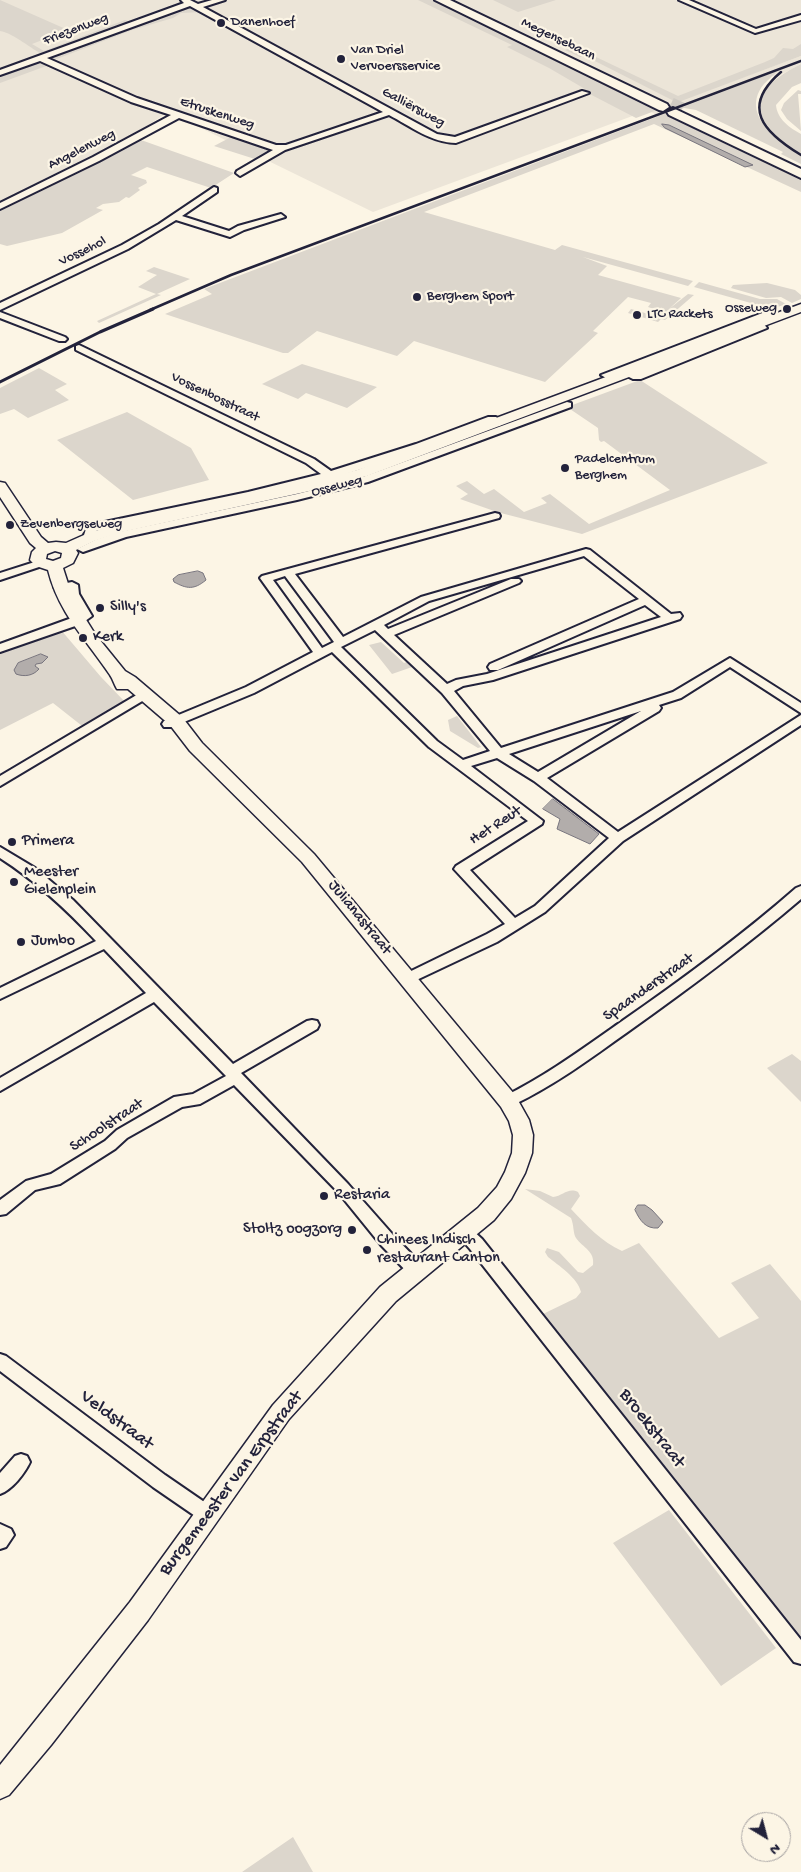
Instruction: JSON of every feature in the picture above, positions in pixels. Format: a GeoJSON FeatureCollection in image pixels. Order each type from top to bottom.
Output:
{"type":"FeatureCollection","features":[{"type":"Feature","properties":{"kind":"main road","name":"Megensebaan"},"geometry":{"type":"LineString","coordinates":[[441,0],[801,166]]}},
{"type":"Feature","properties":{"kind":"main road","name":"Megensebaan"},"geometry":{"type":"LineString","coordinates":[[457,0],[801,174]]}},
{"type":"Feature","properties":{"kind":"street","name":"Friezenweg"},"geometry":{"type":"LineString","coordinates":[[0,73],[191,3],[221,0]]}},
{"type":"Feature","properties":{"kind":"street"},"geometry":{"type":"LineString","coordinates":[[683,0],[755,31],[801,17]]}},
{"type":"Feature","properties":{"kind":"street","name":"Galliërsweg"},"geometry":{"type":"LineString","coordinates":[[191,3],[434,136],[446,140],[456,140],[585,93]]}},
{"type":"Feature","properties":{"kind":"street","name":"Etruskenweg"},"geometry":{"type":"LineString","coordinates":[[39,58],[134,100],[176,116],[275,148],[282,148]]}},
{"type":"Feature","properties":{"kind":"street"},"geometry":{"type":"LineString","coordinates":[[240,173],[282,148],[390,112]]}},
{"type":"Feature","properties":{"kind":"street","name":"Angelenweg"},"geometry":{"type":"LineString","coordinates":[[0,206],[96,159],[176,116]]}},
{"type":"Feature","properties":{"kind":"street","name":"Vossehol"},"geometry":{"type":"LineString","coordinates":[[0,307],[117,251],[174,217],[214,190]]}},
{"type":"Feature","properties":{"kind":"street"},"geometry":{"type":"LineString","coordinates":[[174,217],[230,234],[241,228],[281,217]]}},
{"type":"Feature","properties":{"kind":"street","name":"Osseweg"},"geometry":{"type":"LineString","coordinates":[[606,375],[626,372],[686,355],[801,308]]}},
{"type":"Feature","properties":{"kind":"street"},"geometry":{"type":"LineString","coordinates":[[0,315],[62,339]]}},
{"type":"Feature","properties":{"kind":"street","name":"Osseweg"},"geometry":{"type":"LineString","coordinates":[[107,535],[288,499],[368,479],[557,406],[626,372],[765,316],[777,317]]}},
{"type":"Feature","properties":{"kind":"street","name":"Vossenbosstraat"},"geometry":{"type":"LineString","coordinates":[[80,348],[310,461],[331,478]]}},
{"type":"Feature","properties":{"kind":"street","name":"Osseweg"},"geometry":{"type":"LineString","coordinates":[[47,559],[68,560],[70,553],[67,549],[86,544],[107,535],[385,465],[496,421],[557,406]]}},
{"type":"Feature","properties":{"kind":"street","name":"Osseweg"},"geometry":{"type":"LineString","coordinates":[[86,544],[91,529],[99,526],[331,478]]}},
{"type":"Feature","properties":{"kind":"street"},"geometry":{"type":"LineString","coordinates":[[0,486],[47,559],[0,577]]}},
{"type":"Feature","properties":{"kind":"street"},"geometry":{"type":"LineString","coordinates":[[320,654],[266,578],[495,516]]}},
{"type":"Feature","properties":{"kind":"street"},"geometry":{"type":"LineString","coordinates":[[172,723],[221,704],[425,599],[586,552],[646,600],[673,617],[489,677],[460,683]]}},
{"type":"Feature","properties":{"kind":"street","name":"Julianastraat"},"geometry":{"type":"LineString","coordinates":[[47,559],[77,621],[119,676],[122,683],[142,696],[172,723],[186,741],[196,747],[308,858],[508,1101]]}},
{"type":"Feature","properties":{"kind":"street"},"geometry":{"type":"LineString","coordinates":[[386,634],[530,574],[550,562]]}},
{"type":"Feature","properties":{"kind":"street","name":"Het Reut"},"geometry":{"type":"LineString","coordinates":[[288,572],[337,645],[433,744],[536,821],[461,869],[514,926]]}},
{"type":"Feature","properties":{"kind":"street"},"geometry":{"type":"LineString","coordinates":[[446,690],[646,600]]}},
{"type":"Feature","properties":{"kind":"street"},"geometry":{"type":"LineString","coordinates":[[0,648],[77,621]]}},
{"type":"Feature","properties":{"kind":"street"},"geometry":{"type":"LineString","coordinates":[[376,624],[446,690],[498,753],[538,778],[618,838]]}},
{"type":"Feature","properties":{"kind":"street"},"geometry":{"type":"LineString","coordinates":[[538,778],[730,662],[801,709]]}},
{"type":"Feature","properties":{"kind":"street"},"geometry":{"type":"LineString","coordinates":[[461,765],[677,694]]}},
{"type":"Feature","properties":{"kind":"street"},"geometry":{"type":"LineString","coordinates":[[0,782],[142,696]]}},
{"type":"Feature","properties":{"kind":"street"},"geometry":{"type":"LineString","coordinates":[[408,979],[514,926],[540,909],[618,838],[801,719]]}},
{"type":"Feature","properties":{"kind":"street"},"geometry":{"type":"LineString","coordinates":[[0,852],[30,871],[68,903],[343,1188],[387,1240],[416,1270]]}},
{"type":"Feature","properties":{"kind":"street","name":"Spaanderstraat"},"geometry":{"type":"LineString","coordinates":[[508,1101],[548,1080],[664,999],[769,920],[801,891]]}},
{"type":"Feature","properties":{"kind":"street"},"geometry":{"type":"LineString","coordinates":[[0,994],[105,942]]}},
{"type":"Feature","properties":{"kind":"street"},"geometry":{"type":"LineString","coordinates":[[0,1086],[156,994]]}},
{"type":"Feature","properties":{"kind":"street","name":"Schoolstraat"},"geometry":{"type":"LineString","coordinates":[[0,1209],[31,1185],[55,1180],[110,1145],[122,1134],[179,1101],[195,1100],[312,1025]]}},
{"type":"Feature","properties":{"kind":"street","name":"Burgemeester van Erpstraat"},"geometry":{"type":"LineString","coordinates":[[0,1786],[42,1736],[139,1611],[281,1412],[388,1294],[486,1214],[504,1193],[520,1160],[523,1135],[519,1120],[508,1101]]}},
{"type":"Feature","properties":{"kind":"street","name":"Broekstraat"},"geometry":{"type":"LineString","coordinates":[[464,1233],[476,1244],[561,1349],[801,1654]]}},
{"type":"Feature","properties":{"kind":"street","name":"Veldstraat"},"geometry":{"type":"LineString","coordinates":[[0,1361],[159,1481],[208,1514]]}},
{"type":"Feature","properties":{"kind":"street"},"geometry":{"type":"LineString","coordinates":[[0,1486],[21,1462]]}},
{"type":"Feature","properties":{"kind":"street"},"geometry":{"type":"LineString","coordinates":[[0,1532],[5,1535],[0,1541]]}},
{"type":"Feature","properties":{"kind":"shaded area"},"geometry":{"type":"Polygon","coordinates":[[[0,0],[801,0],[801,53],[674,100],[673,103],[801,56],[801,64],[777,77],[772,76],[777,71],[659,116],[651,112],[660,108],[654,108],[373,212],[168,112],[51,190],[0,212],[0,0]]]}},
{"type":"Feature","properties":{"kind":"shaded area"},"geometry":{"type":"Polygon","coordinates":[[[0,0],[68,30],[32,44],[44,51],[125,20],[130,22],[44,55],[11,35],[0,31],[0,0]]]}},
{"type":"Feature","properties":{"kind":"shaded area"},"geometry":{"type":"Polygon","coordinates":[[[418,0],[437,0],[566,62],[563,64],[655,108],[673,103],[674,101],[585,56],[580,57],[565,50],[575,47],[678,96],[774,58],[783,48],[793,49],[801,44],[801,56],[636,118],[582,90],[585,89],[549,68],[507,47],[512,45],[418,0]]]}},
{"type":"Feature","properties":{"kind":"shaded area"},"geometry":{"type":"Polygon","coordinates":[[[493,0],[556,0],[518,12],[493,0]]]}},
{"type":"Feature","properties":{"kind":"shaded area"},"geometry":{"type":"Polygon","coordinates":[[[183,8],[191,8],[202,12],[181,13],[173,18],[132,30],[54,60],[52,58],[53,56],[183,8]]]}},
{"type":"Feature","properties":{"kind":"shaded area"},"geometry":{"type":"Polygon","coordinates":[[[35,63],[49,65],[0,83],[0,76],[35,63]]]}},
{"type":"Feature","properties":{"kind":"shaded area","name":"Berghem Sport"},"geometry":{"type":"Polygon","coordinates":[[[801,64],[801,83],[792,87],[776,105],[781,119],[801,134],[801,164],[781,154],[783,152],[696,110],[684,108],[669,114],[674,119],[761,161],[765,160],[801,177],[801,192],[654,124],[424,212],[555,250],[562,245],[693,281],[688,286],[583,257],[607,266],[598,275],[681,298],[669,309],[688,294],[694,295],[665,320],[661,319],[658,322],[628,313],[631,309],[652,315],[657,310],[648,307],[651,303],[628,297],[593,331],[598,333],[545,382],[414,341],[397,356],[317,331],[288,353],[283,353],[165,314],[212,294],[204,289],[777,71],[759,91],[756,106],[760,120],[777,137],[761,114],[760,104],[762,95],[775,80],[801,64]]]}},
{"type":"Feature","properties":{"kind":"shaded area"},"geometry":{"type":"Polygon","coordinates":[[[798,90],[801,91],[801,94],[798,94],[801,131],[787,119],[781,110],[784,103],[798,90]]]}},
{"type":"Feature","properties":{"kind":"shaded area"},"geometry":{"type":"Polygon","coordinates":[[[662,124],[669,125],[753,165],[745,167],[665,128],[662,124]]]}},
{"type":"Feature","properties":{"kind":"shaded area"},"geometry":{"type":"Polygon","coordinates":[[[233,136],[267,147],[269,152],[258,160],[214,146],[233,136]]]}},
{"type":"Feature","properties":{"kind":"shaded area"},"geometry":{"type":"Polygon","coordinates":[[[141,140],[234,173],[211,188],[147,167],[131,175],[146,180],[147,183],[138,188],[140,190],[129,198],[126,197],[119,202],[103,204],[96,208],[103,210],[62,233],[7,246],[0,244],[0,211],[141,140]]]}},
{"type":"Feature","properties":{"kind":"shaded area"},"geometry":{"type":"Polygon","coordinates":[[[154,267],[190,279],[157,294],[161,295],[99,323],[97,321],[156,294],[138,287],[157,275],[146,271],[154,267]]]}},
{"type":"Feature","properties":{"kind":"shaded area"},"geometry":{"type":"Polygon","coordinates":[[[699,282],[760,299],[777,299],[786,304],[772,309],[694,287],[699,282]]]}},
{"type":"Feature","properties":{"kind":"shaded area"},"geometry":{"type":"Polygon","coordinates":[[[767,283],[795,290],[801,295],[801,299],[792,303],[781,297],[766,298],[731,288],[733,285],[767,283]]]}},
{"type":"Feature","properties":{"kind":"shaded area"},"geometry":{"type":"Polygon","coordinates":[[[302,364],[377,387],[347,408],[306,393],[298,399],[262,384],[302,364]]]}},
{"type":"Feature","properties":{"kind":"shaded area"},"geometry":{"type":"Polygon","coordinates":[[[39,368],[67,384],[55,390],[69,400],[28,418],[14,409],[0,414],[0,388],[39,368]]]}},
{"type":"Feature","properties":{"kind":"shaded area"},"geometry":{"type":"Polygon","coordinates":[[[640,380],[768,463],[582,534],[497,512],[460,499],[468,494],[456,486],[467,481],[484,494],[494,489],[524,512],[547,503],[541,498],[550,494],[589,524],[670,490],[604,441],[601,442],[599,440],[598,428],[567,407],[640,380]]]}},
{"type":"Feature","properties":{"kind":"shaded area"},"geometry":{"type":"Polygon","coordinates":[[[127,412],[191,448],[209,480],[133,500],[57,440],[127,412]]]}},
{"type":"Feature","properties":{"kind":"shaded area"},"geometry":{"type":"Polygon","coordinates":[[[198,571],[203,573],[206,580],[198,586],[187,587],[174,582],[173,579],[178,575],[198,571]]]}},
{"type":"Feature","properties":{"kind":"shaded area"},"geometry":{"type":"Polygon","coordinates":[[[61,630],[127,704],[86,729],[53,703],[0,730],[0,651],[61,630]]]}},
{"type":"Feature","properties":{"kind":"shaded area"},"geometry":{"type":"Polygon","coordinates":[[[381,642],[404,663],[410,661],[415,666],[392,674],[369,645],[381,642]]]}},
{"type":"Feature","properties":{"kind":"shaded area"},"geometry":{"type":"Polygon","coordinates":[[[41,654],[48,657],[42,663],[36,664],[35,666],[39,669],[37,671],[28,675],[16,674],[14,670],[18,663],[41,654]]]}},
{"type":"Feature","properties":{"kind":"shaded area"},"geometry":{"type":"Polygon","coordinates":[[[457,716],[481,747],[478,748],[450,731],[448,720],[457,716]]]}},
{"type":"Feature","properties":{"kind":"shaded area"},"geometry":{"type":"Polygon","coordinates":[[[553,799],[599,834],[590,844],[557,829],[560,819],[543,809],[553,799]]]}},
{"type":"Feature","properties":{"kind":"shaded area"},"geometry":{"type":"Polygon","coordinates":[[[792,1054],[801,1061],[801,1102],[767,1068],[792,1054]]]}},
{"type":"Feature","properties":{"kind":"shaded area"},"geometry":{"type":"Polygon","coordinates":[[[525,1189],[540,1191],[553,1197],[568,1191],[578,1192],[580,1196],[571,1209],[582,1221],[601,1238],[622,1251],[639,1243],[719,1338],[759,1318],[731,1283],[770,1264],[801,1301],[801,1644],[543,1314],[576,1298],[581,1292],[572,1277],[548,1257],[545,1252],[547,1248],[559,1252],[578,1272],[583,1273],[593,1265],[593,1260],[590,1253],[575,1236],[571,1218],[525,1189]]]}},
{"type":"Feature","properties":{"kind":"shaded area"},"geometry":{"type":"Polygon","coordinates":[[[638,1205],[645,1205],[663,1222],[658,1228],[647,1226],[641,1221],[635,1210],[638,1205]]]}},
{"type":"Feature","properties":{"kind":"shaded area"},"geometry":{"type":"Polygon","coordinates":[[[669,1510],[776,1648],[721,1686],[613,1543],[669,1510]]]}},
{"type":"Feature","properties":{"kind":"shaded area"},"geometry":{"type":"Polygon","coordinates":[[[293,1837],[313,1872],[242,1872],[293,1837]]]}},
{"type":"Feature","properties":{"kind":"tunnel"},"geometry":{"type":"LineString","coordinates":[[671,104],[682,109]]}},
{"type":"Feature","properties":{"kind":"railway"},"geometry":{"type":"LineString","coordinates":[[150,310],[231,275],[801,61]]}},
{"type":"Feature","properties":{"kind":"railway"},"geometry":{"type":"LineString","coordinates":[[781,72],[761,96],[759,108],[761,118],[776,137],[801,155]]}},
{"type":"Feature","properties":{"kind":"railway"},"geometry":{"type":"LineString","coordinates":[[0,382],[100,332],[153,309]]}},
{"type":"Feature","properties":{"kind":"place","name":"Danenhoef"},"geometry":{"type":"Point","coordinates":[221,23]}},
{"type":"Feature","properties":{"kind":"place","name":"Van Driel Vervoersservice"},"geometry":{"type":"Point","coordinates":[341,59]}},
{"type":"Feature","properties":{"kind":"place","name":"Berghem Sport"},"geometry":{"type":"Point","coordinates":[417,297]}},
{"type":"Feature","properties":{"kind":"place","name":"Osseweg"},"geometry":{"type":"Point","coordinates":[787,309]}},
{"type":"Feature","properties":{"kind":"place","name":"LTC Rackets"},"geometry":{"type":"Point","coordinates":[637,315]}},
{"type":"Feature","properties":{"kind":"place","name":"Padelcentrum Berghem"},"geometry":{"type":"Point","coordinates":[565,468]}},
{"type":"Feature","properties":{"kind":"place","name":"Zevenbergseweg"},"geometry":{"type":"Point","coordinates":[10,525]}},
{"type":"Feature","properties":{"kind":"place","name":"Silly's"},"geometry":{"type":"Point","coordinates":[100,608]}},
{"type":"Feature","properties":{"kind":"place","name":"Kerk"},"geometry":{"type":"Point","coordinates":[83,638]}},
{"type":"Feature","properties":{"kind":"place","name":"Primera"},"geometry":{"type":"Point","coordinates":[12,842]}},
{"type":"Feature","properties":{"kind":"place","name":"Meester Gielenplein"},"geometry":{"type":"Point","coordinates":[14,882]}},
{"type":"Feature","properties":{"kind":"place","name":"Jumbo"},"geometry":{"type":"Point","coordinates":[21,942]}},
{"type":"Feature","properties":{"kind":"place","name":"Restaria"},"geometry":{"type":"Point","coordinates":[324,1196]}},
{"type":"Feature","properties":{"kind":"place","name":"Stoltz oogzorg"},"geometry":{"type":"Point","coordinates":[352,1230]}},
{"type":"Feature","properties":{"kind":"place","name":"Chinees Indisch restaurant Canton"},"geometry":{"type":"Point","coordinates":[367,1250]}}]}
